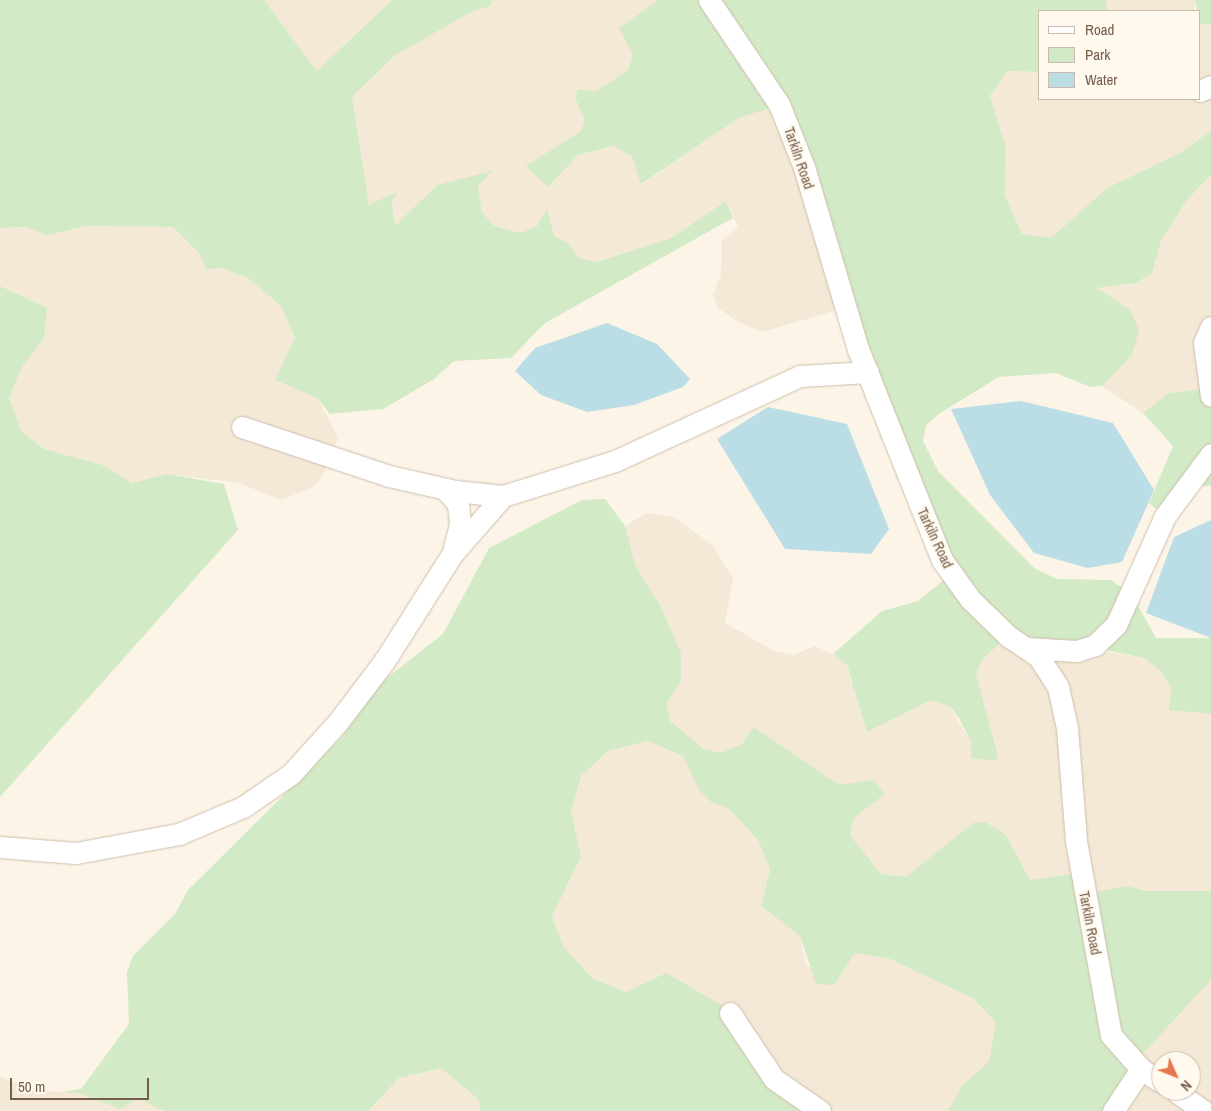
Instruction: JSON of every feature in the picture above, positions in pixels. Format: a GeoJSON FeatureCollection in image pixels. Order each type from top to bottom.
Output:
{"type":"FeatureCollection","features":[{"type":"Feature","properties":{"kind":"street","name":"Tarkiln Road"},"geometry":{"type":"LineString","coordinates":[[709,0],[779,104],[804,167],[868,372],[942,560],[970,599],[1038,656],[1058,688],[1067,728],[1076,841],[1111,1035],[1141,1068],[1151,1075]]}},
{"type":"Feature","properties":{"kind":"street"},"geometry":{"type":"LineString","coordinates":[[1211,327],[1204,343],[1211,396]]}},
{"type":"Feature","properties":{"kind":"street"},"geometry":{"type":"LineString","coordinates":[[242,427],[389,476],[445,489],[502,496],[615,461],[800,376],[868,372]]}},
{"type":"Feature","properties":{"kind":"street"},"geometry":{"type":"LineString","coordinates":[[1027,648],[1077,651],[1096,645],[1116,625],[1165,516],[1211,454]]}},
{"type":"Feature","properties":{"kind":"street"},"geometry":{"type":"LineString","coordinates":[[445,489],[458,504],[460,524],[453,553]]}},
{"type":"Feature","properties":{"kind":"street"},"geometry":{"type":"LineString","coordinates":[[0,848],[76,853],[179,834],[243,807],[291,774],[338,722],[385,660],[453,553],[502,496]]}},
{"type":"Feature","properties":{"kind":"street"},"geometry":{"type":"LineString","coordinates":[[730,1013],[774,1079],[820,1111]]}},
{"type":"Feature","properties":{"kind":"street"},"geometry":{"type":"LineString","coordinates":[[1112,1111],[1141,1068]]}},
{"type":"Feature","properties":{"kind":"street"},"geometry":{"type":"LineString","coordinates":[[1190,1101],[1204,1111]]}},
{"type":"Feature","properties":{"kind":"shaded area"},"geometry":{"type":"Polygon","coordinates":[[[264,0],[392,0],[317,71],[264,0]]]}},
{"type":"Feature","properties":{"kind":"shaded area"},"geometry":{"type":"Polygon","coordinates":[[[492,0],[658,0],[620,28],[633,55],[628,70],[595,92],[575,98],[585,121],[580,132],[527,166],[548,187],[578,155],[614,146],[632,157],[642,184],[739,118],[780,105],[844,308],[762,332],[738,322],[717,307],[713,295],[721,274],[722,241],[738,227],[726,201],[671,238],[597,262],[579,258],[569,244],[554,236],[546,210],[536,227],[520,233],[494,227],[482,212],[478,186],[491,172],[437,185],[395,227],[392,203],[396,193],[369,206],[352,97],[394,56],[473,11],[491,6],[492,0]]]}},
{"type":"Feature","properties":{"kind":"shaded area"},"geometry":{"type":"Polygon","coordinates":[[[1106,0],[1195,0],[1195,10],[1106,10],[1106,0]]]}},
{"type":"Feature","properties":{"kind":"shaded area"},"geometry":{"type":"Polygon","coordinates":[[[1201,24],[1211,25],[1211,131],[1180,153],[1107,188],[1051,238],[1022,234],[1005,195],[1006,147],[990,96],[1008,71],[1038,72],[1038,100],[1201,100],[1201,24]]]}},
{"type":"Feature","properties":{"kind":"shaded area"},"geometry":{"type":"Polygon","coordinates":[[[1211,175],[1211,388],[1169,393],[1143,413],[1102,386],[1132,355],[1097,288],[1136,283],[1152,273],[1161,241],[1186,201],[1211,175]]]}},
{"type":"Feature","properties":{"kind":"shaded area"},"geometry":{"type":"Polygon","coordinates":[[[87,226],[173,227],[199,253],[207,270],[219,267],[248,278],[281,306],[295,338],[275,380],[317,398],[338,437],[324,474],[313,487],[282,500],[239,483],[167,474],[132,483],[103,465],[44,449],[22,432],[9,398],[21,369],[44,338],[47,308],[0,286],[0,228],[24,227],[48,235],[87,226]]]}},
{"type":"Feature","properties":{"kind":"shaded area"},"geometry":{"type":"Polygon","coordinates":[[[647,513],[673,517],[713,545],[733,579],[725,623],[774,651],[794,655],[815,646],[833,654],[847,665],[851,682],[912,708],[931,700],[949,706],[971,742],[998,756],[976,674],[983,659],[1008,636],[1144,658],[1160,670],[1171,688],[1169,710],[1211,714],[1211,891],[1146,891],[1126,886],[1087,893],[1079,873],[1030,880],[1006,835],[973,823],[906,877],[881,874],[850,835],[854,818],[885,794],[839,785],[754,727],[742,744],[721,754],[704,749],[670,721],[666,704],[681,681],[681,653],[661,607],[635,565],[625,526],[647,513]]]}},
{"type":"Feature","properties":{"kind":"shaded area"},"geometry":{"type":"Polygon","coordinates":[[[648,741],[683,756],[699,790],[711,802],[729,809],[758,840],[770,869],[761,905],[800,936],[806,964],[834,985],[855,953],[890,959],[974,999],[996,1023],[989,1061],[962,1086],[948,1111],[812,1111],[666,973],[626,992],[592,978],[564,947],[552,917],[581,856],[571,812],[581,776],[608,751],[648,741]]]}},
{"type":"Feature","properties":{"kind":"shaded area"},"geometry":{"type":"Polygon","coordinates":[[[1211,980],[1211,1111],[1107,1111],[1138,1059],[1211,980]]]}},
{"type":"Feature","properties":{"kind":"shaded area"},"geometry":{"type":"Polygon","coordinates":[[[441,1068],[479,1100],[480,1111],[368,1111],[399,1078],[441,1068]]]}},
{"type":"Feature","properties":{"kind":"shaded area"},"geometry":{"type":"Polygon","coordinates":[[[0,1076],[29,1090],[79,1093],[120,1109],[137,1099],[165,1111],[0,1111],[0,1076]]]}},
{"type":"Feature","properties":{"kind":"green space"},"geometry":{"type":"Polygon","coordinates":[[[0,0],[264,0],[317,71],[392,0],[492,0],[491,6],[473,11],[394,56],[352,97],[369,205],[397,192],[392,203],[395,226],[437,185],[492,171],[478,186],[482,212],[494,226],[520,233],[536,227],[547,209],[554,236],[569,244],[579,258],[597,262],[671,238],[726,201],[733,218],[545,323],[511,358],[454,361],[434,379],[383,409],[330,414],[317,398],[275,380],[295,338],[281,306],[248,278],[219,267],[207,270],[199,253],[173,227],[87,226],[48,235],[24,227],[0,228],[0,0]]]}},
{"type":"Feature","properties":{"kind":"green space"},"geometry":{"type":"Polygon","coordinates":[[[658,0],[1106,0],[1107,10],[1038,10],[1038,72],[1008,71],[990,96],[1006,147],[1005,195],[1022,234],[1051,238],[1107,188],[1180,153],[1211,131],[1211,175],[1186,201],[1161,241],[1152,273],[1136,283],[1097,288],[1130,310],[1139,330],[1132,355],[1102,386],[1090,387],[1056,373],[999,377],[940,413],[926,425],[923,441],[938,471],[1034,568],[1057,579],[1111,580],[1132,595],[1156,638],[1211,638],[1211,714],[1169,710],[1171,688],[1160,670],[1144,658],[1075,644],[1048,671],[1008,636],[983,659],[976,674],[998,756],[994,761],[971,758],[971,742],[959,718],[949,706],[931,700],[867,732],[847,665],[833,654],[882,611],[918,601],[951,574],[780,105],[739,118],[641,184],[632,157],[614,146],[578,155],[548,187],[526,166],[580,132],[585,121],[575,98],[578,89],[595,92],[628,70],[633,55],[619,28],[658,0]]]}},
{"type":"Feature","properties":{"kind":"green space"},"geometry":{"type":"Polygon","coordinates":[[[1195,0],[1211,0],[1211,25],[1201,24],[1201,10],[1197,10],[1195,0]]]}},
{"type":"Feature","properties":{"kind":"green space"},"geometry":{"type":"Polygon","coordinates":[[[0,286],[47,308],[44,338],[21,369],[9,398],[22,432],[44,449],[103,465],[132,483],[167,474],[224,484],[238,530],[0,797],[0,286]]]}},
{"type":"Feature","properties":{"kind":"green space"},"geometry":{"type":"Polygon","coordinates":[[[1211,388],[1211,486],[1200,486],[1164,516],[1149,503],[1173,446],[1143,413],[1169,393],[1211,388]]]}},
{"type":"Feature","properties":{"kind":"green space"},"geometry":{"type":"Polygon","coordinates":[[[605,499],[625,526],[635,565],[661,607],[681,653],[681,681],[666,704],[670,721],[704,749],[721,753],[742,744],[754,727],[839,785],[873,780],[885,794],[854,818],[850,835],[881,874],[906,877],[973,823],[985,822],[1006,835],[1030,880],[1078,873],[1087,893],[1127,886],[1146,891],[1211,891],[1211,980],[1138,1059],[1107,1111],[948,1111],[962,1086],[989,1061],[996,1023],[974,999],[890,959],[855,953],[834,985],[816,984],[800,936],[761,906],[770,869],[758,840],[729,809],[711,802],[699,790],[683,756],[648,741],[608,751],[581,776],[571,812],[581,856],[552,917],[564,947],[592,978],[626,992],[666,973],[725,1007],[812,1111],[480,1111],[479,1100],[441,1068],[399,1078],[368,1111],[165,1111],[137,1099],[120,1109],[79,1093],[61,1092],[81,1089],[129,1024],[127,972],[133,956],[175,914],[188,890],[342,737],[370,691],[443,634],[489,548],[582,500],[605,499]]]}},
{"type":"Feature","properties":{"kind":"water"},"geometry":{"type":"Polygon","coordinates":[[[607,323],[657,344],[690,379],[683,387],[634,405],[587,412],[541,395],[515,371],[535,348],[607,323]]]}},
{"type":"Feature","properties":{"kind":"water"},"geometry":{"type":"Polygon","coordinates":[[[1021,401],[1113,423],[1154,490],[1122,562],[1088,568],[1034,553],[990,495],[951,409],[1021,401]]]}},
{"type":"Feature","properties":{"kind":"water"},"geometry":{"type":"Polygon","coordinates":[[[768,407],[847,424],[889,529],[871,554],[785,549],[717,439],[768,407]]]}},
{"type":"Feature","properties":{"kind":"water"},"geometry":{"type":"Polygon","coordinates":[[[1211,520],[1211,638],[1146,613],[1174,537],[1211,520]]]}}]}
